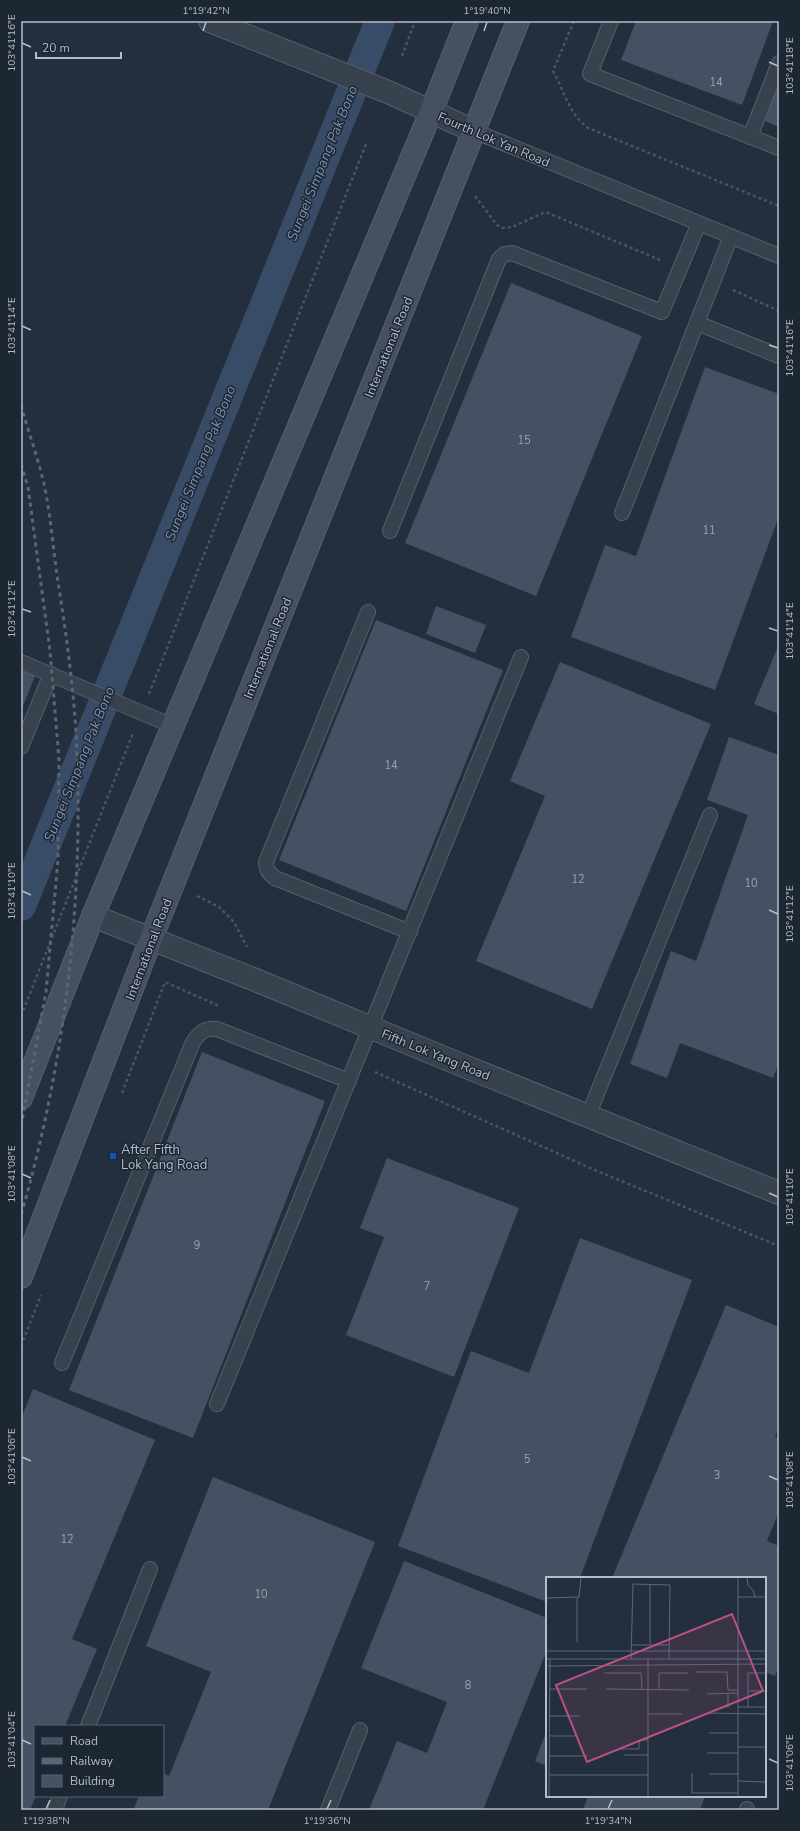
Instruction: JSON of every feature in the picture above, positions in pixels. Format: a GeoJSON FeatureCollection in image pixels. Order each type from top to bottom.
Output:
{"type":"FeatureCollection","features":[{"type":"Feature","properties":{"kind":"main road"},"geometry":{"type":"LineString","coordinates":[[21,1098],[27,1064],[93,916],[431,112],[467,21]]}},
{"type":"Feature","properties":{"kind":"main road","name":"International Road"},"geometry":{"type":"LineString","coordinates":[[21,1276],[151,939],[518,21]]}},
{"type":"Feature","properties":{"kind":"street","name":"Fourth Lok Yan Road"},"geometry":{"type":"LineString","coordinates":[[210,21],[386,91],[474,132]]}},
{"type":"Feature","properties":{"kind":"street","name":"Fifth Lok Yang Road"},"geometry":{"type":"LineString","coordinates":[[93,916],[779,1193]]}},
{"type":"Feature","properties":{"kind":"lane"},"geometry":{"type":"LineString","coordinates":[[611,21],[590,74],[779,148]]}},
{"type":"Feature","properties":{"kind":"lane"},"geometry":{"type":"LineString","coordinates":[[750,137],[779,63]]}},
{"type":"Feature","properties":{"kind":"lane","name":"Fourth Lok Yan Road"},"geometry":{"type":"LineString","coordinates":[[474,132],[779,256]]}},
{"type":"Feature","properties":{"kind":"lane"},"geometry":{"type":"LineString","coordinates":[[390,531],[499,259],[505,254],[512,252],[662,312],[699,223]]}},
{"type":"Feature","properties":{"kind":"lane"},"geometry":{"type":"LineString","coordinates":[[622,513],[731,236]]}},
{"type":"Feature","properties":{"kind":"lane"},"geometry":{"type":"LineString","coordinates":[[697,323],[779,356]]}},
{"type":"Feature","properties":{"kind":"lane"},"geometry":{"type":"LineString","coordinates":[[368,612],[266,862],[266,868],[269,874],[275,878],[410,932]]}},
{"type":"Feature","properties":{"kind":"lane"},"geometry":{"type":"LineString","coordinates":[[217,1404],[521,658]]}},
{"type":"Feature","properties":{"kind":"lane"},"geometry":{"type":"LineString","coordinates":[[21,662],[173,726]]}},
{"type":"Feature","properties":{"kind":"lane"},"geometry":{"type":"LineString","coordinates":[[21,747],[52,675]]}},
{"type":"Feature","properties":{"kind":"lane"},"geometry":{"type":"LineString","coordinates":[[588,1116],[710,815]]}},
{"type":"Feature","properties":{"kind":"lane"},"geometry":{"type":"LineString","coordinates":[[62,1363],[193,1042],[200,1032],[209,1029],[217,1029],[349,1081]]}},
{"type":"Feature","properties":{"kind":"lane"},"geometry":{"type":"LineString","coordinates":[[88,1725],[150,1570]]}},
{"type":"Feature","properties":{"kind":"lane"},"geometry":{"type":"LineString","coordinates":[[328,1810],[360,1730]]}},
{"type":"Feature","properties":{"kind":"lane"},"geometry":{"type":"LineString","coordinates":[[55,1810],[60,1797]]}},
{"type":"Feature","properties":{"kind":"path"},"geometry":{"type":"LineString","coordinates":[[402,56],[415,21]]}},
{"type":"Feature","properties":{"kind":"path"},"geometry":{"type":"LineString","coordinates":[[574,21],[554,71],[561,84],[570,108],[578,120],[588,128],[779,206]]}},
{"type":"Feature","properties":{"kind":"path"},"geometry":{"type":"LineString","coordinates":[[21,1016],[366,144]]}},
{"type":"Feature","properties":{"kind":"path"},"geometry":{"type":"LineString","coordinates":[[473,193],[497,225],[502,228],[512,227],[543,213],[548,213],[680,269]]}},
{"type":"Feature","properties":{"kind":"path"},"geometry":{"type":"LineString","coordinates":[[714,281],[779,311]]}},
{"type":"Feature","properties":{"kind":"path"},"geometry":{"type":"LineString","coordinates":[[197,896],[219,907],[234,922],[246,946],[252,950]]}},
{"type":"Feature","properties":{"kind":"path"},"geometry":{"type":"LineString","coordinates":[[165,982],[221,1007]]}},
{"type":"Feature","properties":{"kind":"path"},"geometry":{"type":"LineString","coordinates":[[356,1064],[597,1170],[779,1246]]}},
{"type":"Feature","properties":{"kind":"building"},"geometry":{"type":"Polygon","coordinates":[[[636,21],[773,21],[742,105],[621,60],[636,21]]]}},
{"type":"Feature","properties":{"kind":"building"},"geometry":{"type":"Polygon","coordinates":[[[779,65],[779,127],[758,118],[779,65]]]}},
{"type":"Feature","properties":{"kind":"building"},"geometry":{"type":"Polygon","coordinates":[[[511,283],[642,336],[536,596],[405,543],[511,283]]]}},
{"type":"Feature","properties":{"kind":"building"},"geometry":{"type":"Polygon","coordinates":[[[705,367],[779,394],[779,516],[715,690],[571,637],[605,545],[636,556],[705,367]]]}},
{"type":"Feature","properties":{"kind":"building"},"geometry":{"type":"Polygon","coordinates":[[[436,606],[486,625],[475,653],[426,634],[436,606]]]}},
{"type":"Feature","properties":{"kind":"building"},"geometry":{"type":"Polygon","coordinates":[[[376,620],[503,670],[406,911],[279,860],[376,620]]]}},
{"type":"Feature","properties":{"kind":"building"},"geometry":{"type":"Polygon","coordinates":[[[779,644],[779,714],[754,704],[779,644]]]}},
{"type":"Feature","properties":{"kind":"building"},"geometry":{"type":"Polygon","coordinates":[[[560,662],[711,724],[592,1009],[476,961],[545,796],[510,781],[560,662]]]}},
{"type":"Feature","properties":{"kind":"building"},"geometry":{"type":"Polygon","coordinates":[[[21,670],[35,676],[21,711],[21,670]]]}},
{"type":"Feature","properties":{"kind":"building"},"geometry":{"type":"Polygon","coordinates":[[[729,737],[779,755],[779,1062],[773,1078],[680,1043],[667,1078],[630,1064],[671,951],[696,961],[748,815],[707,800],[729,737]]]}},
{"type":"Feature","properties":{"kind":"building"},"geometry":{"type":"Polygon","coordinates":[[[202,1052],[325,1101],[193,1438],[69,1390],[202,1052]]]}},
{"type":"Feature","properties":{"kind":"building"},"geometry":{"type":"Polygon","coordinates":[[[387,1158],[519,1208],[454,1377],[346,1335],[384,1237],[360,1228],[387,1158]]]}},
{"type":"Feature","properties":{"kind":"building"},"geometry":{"type":"Polygon","coordinates":[[[580,1238],[692,1280],[580,1577],[546,1577],[546,1602],[398,1546],[471,1351],[529,1373],[580,1238]]]}},
{"type":"Feature","properties":{"kind":"building"},"geometry":{"type":"Polygon","coordinates":[[[726,1305],[779,1327],[779,1427],[775,1437],[779,1438],[779,1511],[767,1541],[779,1546],[779,1667],[775,1676],[766,1672],[766,1577],[612,1577],[726,1305]]]}},
{"type":"Feature","properties":{"kind":"building"},"geometry":{"type":"Polygon","coordinates":[[[33,1389],[155,1440],[72,1639],[97,1649],[65,1725],[34,1725],[34,1797],[36,1797],[30,1810],[21,1810],[21,1419],[33,1389]]]}},
{"type":"Feature","properties":{"kind":"building"},"geometry":{"type":"Polygon","coordinates":[[[213,1477],[375,1542],[268,1810],[133,1810],[139,1797],[164,1797],[164,1774],[169,1776],[211,1672],[146,1646],[213,1477]]]}},
{"type":"Feature","properties":{"kind":"building"},"geometry":{"type":"Polygon","coordinates":[[[404,1561],[546,1618],[546,1652],[483,1810],[369,1810],[397,1741],[427,1753],[447,1702],[361,1668],[404,1561]]]}},
{"type":"Feature","properties":{"kind":"building"},"geometry":{"type":"Polygon","coordinates":[[[546,1733],[546,1766],[535,1761],[546,1733]]]}},
{"type":"Feature","properties":{"kind":"building"},"geometry":{"type":"Polygon","coordinates":[[[588,1797],[705,1797],[700,1810],[583,1810],[588,1797]]]}},
{"type":"Feature","properties":{"kind":"waterway","name":"Sungei Simpang Pak Bono"},"geometry":{"type":"LineString","coordinates":[[21,906],[380,21]]}},
{"type":"Feature","properties":{"kind":"railway"},"geometry":{"type":"LineString","coordinates":[[21,405],[42,474],[50,521],[72,690],[76,733],[78,812],[77,871],[73,929],[59,1045],[49,1102],[21,1215]]}},
{"type":"Feature","properties":{"kind":"railway"},"geometry":{"type":"LineString","coordinates":[[21,464],[28,487],[50,651],[59,760],[58,860],[46,992],[21,1126]]}},
{"type":"Feature","properties":{"kind":"place","name":"After Fifth Lok Yang Road"},"geometry":{"type":"Point","coordinates":[113,1156]}}]}
